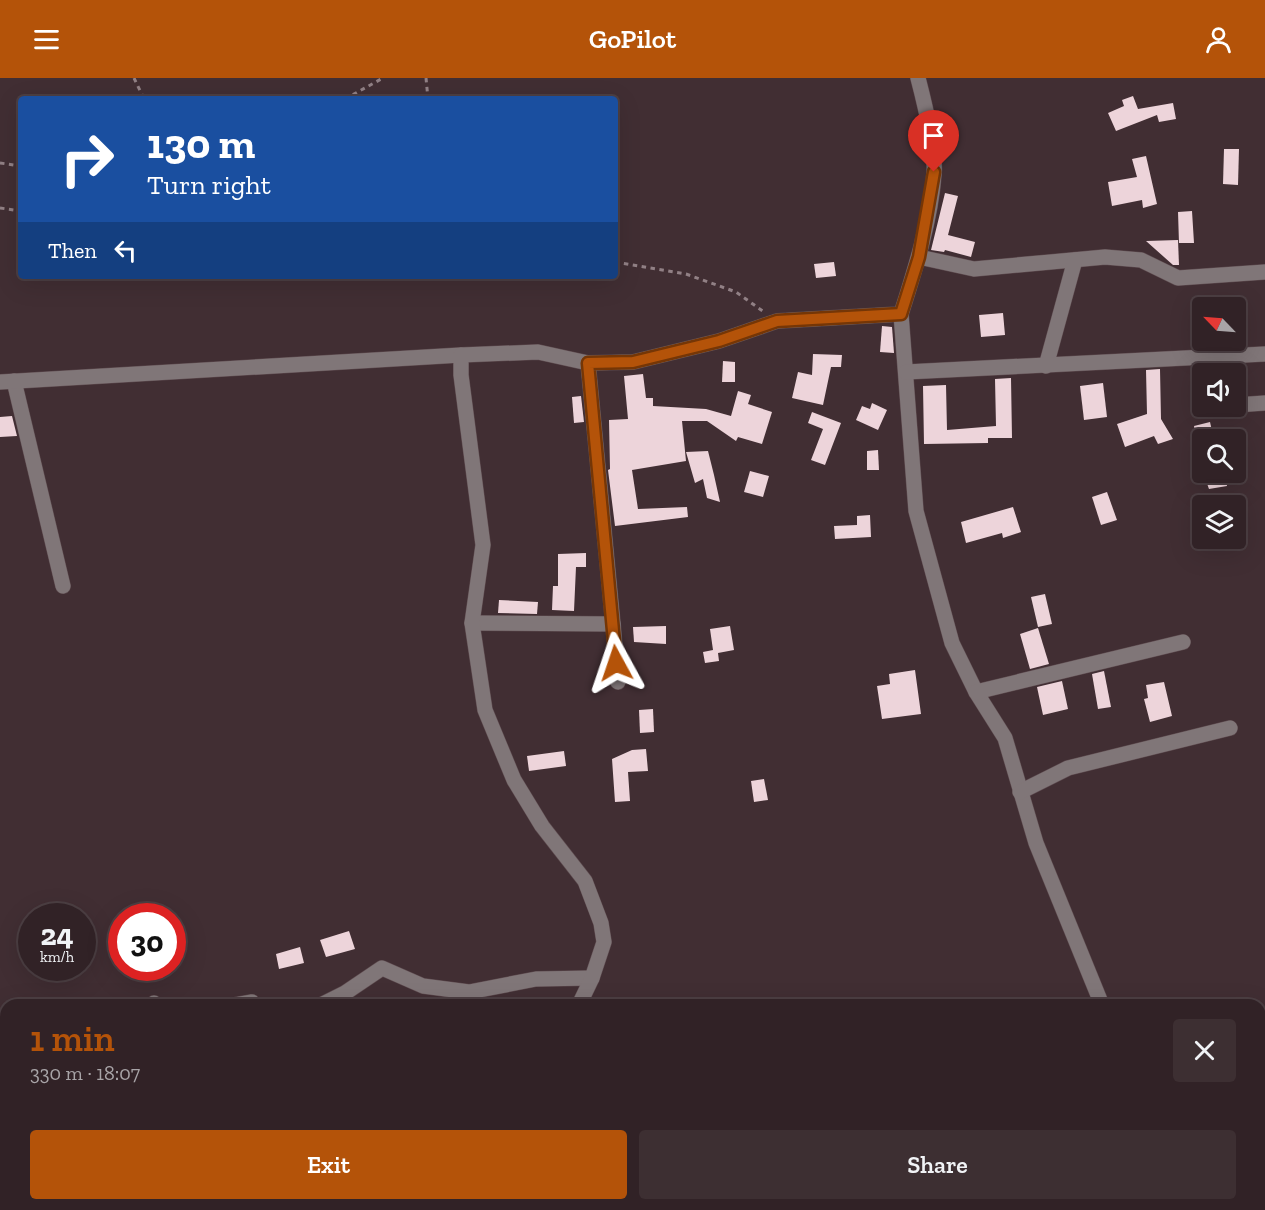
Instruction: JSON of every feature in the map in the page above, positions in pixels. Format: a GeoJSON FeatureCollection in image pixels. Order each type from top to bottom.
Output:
{"type":"FeatureCollection","features":[{"type":"Feature","properties":{"kind":"street"},"geometry":{"type":"LineString","coordinates":[[918,78],[925,103],[934,172],[919,257],[901,314],[916,511],[952,643],[976,692],[1005,738],[1036,843],[1100,999]]}},
{"type":"Feature","properties":{"kind":"street"},"geometry":{"type":"LineString","coordinates":[[919,257],[974,269],[1105,257],[1142,260],[1178,278],[1265,272]]}},
{"type":"Feature","properties":{"kind":"street"},"geometry":{"type":"LineString","coordinates":[[1046,366],[1075,260]]}},
{"type":"Feature","properties":{"kind":"street"},"geometry":{"type":"LineString","coordinates":[[63,586],[7,382],[538,352],[588,363],[633,362],[719,341],[777,321],[901,314]]}},
{"type":"Feature","properties":{"kind":"street"},"geometry":{"type":"LineString","coordinates":[[906,372],[1265,354]]}},
{"type":"Feature","properties":{"kind":"street"},"geometry":{"type":"LineString","coordinates":[[461,355],[461,375],[483,545],[472,623],[485,710],[514,780],[542,826],[585,881],[601,923],[604,942],[592,978],[582,999]]}},
{"type":"Feature","properties":{"kind":"street"},"geometry":{"type":"LineString","coordinates":[[588,363],[618,682]]}},
{"type":"Feature","properties":{"kind":"street"},"geometry":{"type":"LineString","coordinates":[[1246,404],[1265,403]]}},
{"type":"Feature","properties":{"kind":"street"},"geometry":{"type":"LineString","coordinates":[[472,623],[613,624]]}},
{"type":"Feature","properties":{"kind":"street"},"geometry":{"type":"LineString","coordinates":[[976,692],[1184,642]]}},
{"type":"Feature","properties":{"kind":"street"},"geometry":{"type":"LineString","coordinates":[[1020,792],[1068,768],[1230,728]]}},
{"type":"Feature","properties":{"kind":"street"},"geometry":{"type":"LineString","coordinates":[[333,999],[382,968],[423,986],[469,992],[536,979],[592,978]]}},
{"type":"Feature","properties":{"kind":"path"},"geometry":{"type":"LineString","coordinates":[[134,78],[143,96]]}},
{"type":"Feature","properties":{"kind":"path"},"geometry":{"type":"LineString","coordinates":[[350,96],[383,78]]}},
{"type":"Feature","properties":{"kind":"path"},"geometry":{"type":"LineString","coordinates":[[426,78],[429,96]]}},
{"type":"Feature","properties":{"kind":"path"},"geometry":{"type":"LineString","coordinates":[[0,163],[18,166]]}},
{"type":"Feature","properties":{"kind":"path"},"geometry":{"type":"LineString","coordinates":[[0,208],[18,211]]}},
{"type":"Feature","properties":{"kind":"path"},"geometry":{"type":"LineString","coordinates":[[618,263],[686,274],[736,292],[777,321]]}},
{"type":"Feature","properties":{"kind":"building"},"geometry":{"type":"Polygon","coordinates":[[[1133,96],[1138,109],[1173,103],[1176,119],[1159,122],[1157,115],[1116,131],[1108,113],[1124,106],[1122,100],[1133,96]]]}},
{"type":"Feature","properties":{"kind":"building"},"geometry":{"type":"Polygon","coordinates":[[[1224,149],[1239,149],[1238,185],[1223,184],[1224,149]]]}},
{"type":"Feature","properties":{"kind":"building"},"geometry":{"type":"Polygon","coordinates":[[[1146,156],[1157,204],[1143,208],[1142,200],[1112,206],[1108,182],[1137,177],[1132,159],[1146,156]]]}},
{"type":"Feature","properties":{"kind":"building"},"geometry":{"type":"Polygon","coordinates":[[[945,193],[958,196],[948,235],[975,242],[971,257],[945,250],[944,252],[931,250],[945,193]]]}},
{"type":"Feature","properties":{"kind":"building"},"geometry":{"type":"Polygon","coordinates":[[[1192,211],[1194,243],[1179,243],[1178,212],[1192,211]]]}},
{"type":"Feature","properties":{"kind":"building"},"geometry":{"type":"Polygon","coordinates":[[[1178,240],[1179,265],[1173,265],[1146,241],[1178,240]]]}},
{"type":"Feature","properties":{"kind":"building"},"geometry":{"type":"Polygon","coordinates":[[[834,262],[836,276],[816,278],[814,264],[834,262]]]}},
{"type":"Feature","properties":{"kind":"building"},"geometry":{"type":"Polygon","coordinates":[[[1003,313],[1005,335],[981,337],[979,315],[1003,313]]]}},
{"type":"Feature","properties":{"kind":"building"},"geometry":{"type":"Polygon","coordinates":[[[882,326],[892,327],[894,353],[880,352],[882,326]]]}},
{"type":"Feature","properties":{"kind":"building"},"geometry":{"type":"Polygon","coordinates":[[[813,354],[842,355],[841,367],[831,367],[823,405],[792,398],[798,372],[812,375],[813,354]]]}},
{"type":"Feature","properties":{"kind":"building"},"geometry":{"type":"Polygon","coordinates":[[[723,361],[735,362],[735,382],[722,382],[723,361]]]}},
{"type":"Feature","properties":{"kind":"building"},"geometry":{"type":"Polygon","coordinates":[[[1160,369],[1161,419],[1173,439],[1158,444],[1154,436],[1125,447],[1117,424],[1147,414],[1146,370],[1160,369]]]}},
{"type":"Feature","properties":{"kind":"building"},"geometry":{"type":"Polygon","coordinates":[[[643,374],[646,398],[653,398],[653,406],[706,409],[731,416],[738,391],[751,395],[748,404],[772,412],[762,444],[738,437],[736,441],[707,421],[682,421],[686,461],[632,470],[638,509],[687,507],[688,517],[615,526],[608,470],[610,469],[609,420],[628,419],[624,376],[643,374]]]}},
{"type":"Feature","properties":{"kind":"building"},"geometry":{"type":"Polygon","coordinates":[[[1011,378],[1012,438],[988,438],[988,443],[924,444],[923,386],[946,385],[947,430],[996,426],[995,379],[1011,378]]]}},
{"type":"Feature","properties":{"kind":"building"},"geometry":{"type":"Polygon","coordinates":[[[1103,383],[1107,417],[1084,420],[1080,386],[1103,383]]]}},
{"type":"Feature","properties":{"kind":"building"},"geometry":{"type":"Polygon","coordinates":[[[581,396],[584,422],[574,423],[572,397],[581,396]]]}},
{"type":"Feature","properties":{"kind":"building"},"geometry":{"type":"Polygon","coordinates":[[[872,403],[887,410],[878,430],[856,420],[862,406],[870,409],[872,403]]]}},
{"type":"Feature","properties":{"kind":"building"},"geometry":{"type":"Polygon","coordinates":[[[812,412],[841,423],[825,465],[811,460],[823,429],[808,423],[812,412]]]}},
{"type":"Feature","properties":{"kind":"building"},"geometry":{"type":"Polygon","coordinates":[[[12,416],[17,436],[0,437],[0,417],[12,416]]]}},
{"type":"Feature","properties":{"kind":"building"},"geometry":{"type":"Polygon","coordinates":[[[1210,422],[1212,429],[1195,429],[1194,426],[1210,422]]]}},
{"type":"Feature","properties":{"kind":"building"},"geometry":{"type":"Polygon","coordinates":[[[878,450],[879,470],[867,470],[867,451],[878,450]]]}},
{"type":"Feature","properties":{"kind":"building"},"geometry":{"type":"Polygon","coordinates":[[[708,451],[720,502],[707,498],[703,479],[695,483],[686,452],[708,451]]]}},
{"type":"Feature","properties":{"kind":"building"},"geometry":{"type":"Polygon","coordinates":[[[750,471],[769,476],[763,497],[744,492],[750,471]]]}},
{"type":"Feature","properties":{"kind":"building"},"geometry":{"type":"Polygon","coordinates":[[[1207,483],[1226,483],[1227,486],[1209,489],[1207,483]]]}},
{"type":"Feature","properties":{"kind":"building"},"geometry":{"type":"Polygon","coordinates":[[[1107,492],[1117,520],[1101,525],[1092,497],[1107,492]]]}},
{"type":"Feature","properties":{"kind":"building"},"geometry":{"type":"Polygon","coordinates":[[[1013,507],[1021,532],[1003,538],[1002,533],[966,543],[961,522],[1013,507]]]}},
{"type":"Feature","properties":{"kind":"building"},"geometry":{"type":"Polygon","coordinates":[[[870,515],[871,537],[835,539],[834,526],[857,525],[857,516],[870,515]]]}},
{"type":"Feature","properties":{"kind":"building"},"geometry":{"type":"Polygon","coordinates":[[[586,553],[586,567],[576,567],[574,611],[552,610],[553,586],[558,586],[558,554],[586,553]]]}},
{"type":"Feature","properties":{"kind":"building"},"geometry":{"type":"Polygon","coordinates":[[[1045,594],[1052,624],[1038,627],[1031,597],[1045,594]]]}},
{"type":"Feature","properties":{"kind":"building"},"geometry":{"type":"Polygon","coordinates":[[[499,600],[538,602],[537,614],[498,613],[499,600]]]}},
{"type":"Feature","properties":{"kind":"building"},"geometry":{"type":"Polygon","coordinates":[[[666,626],[666,644],[634,642],[633,627],[666,626]]]}},
{"type":"Feature","properties":{"kind":"building"},"geometry":{"type":"Polygon","coordinates":[[[730,626],[734,650],[718,653],[719,661],[705,663],[703,652],[713,650],[710,629],[730,626]]]}},
{"type":"Feature","properties":{"kind":"building"},"geometry":{"type":"Polygon","coordinates":[[[1038,628],[1049,664],[1030,669],[1020,634],[1038,628]]]}},
{"type":"Feature","properties":{"kind":"building"},"geometry":{"type":"Polygon","coordinates":[[[915,670],[921,714],[882,719],[877,686],[890,684],[889,674],[915,670]]]}},
{"type":"Feature","properties":{"kind":"building"},"geometry":{"type":"Polygon","coordinates":[[[1104,671],[1111,707],[1098,709],[1092,674],[1104,671]]]}},
{"type":"Feature","properties":{"kind":"building"},"geometry":{"type":"Polygon","coordinates":[[[1062,681],[1068,709],[1043,715],[1037,687],[1062,681]]]}},
{"type":"Feature","properties":{"kind":"building"},"geometry":{"type":"Polygon","coordinates":[[[1164,682],[1172,716],[1150,722],[1144,699],[1148,698],[1146,685],[1164,682]]]}},
{"type":"Feature","properties":{"kind":"building"},"geometry":{"type":"Polygon","coordinates":[[[653,709],[654,732],[640,733],[639,710],[653,709]]]}},
{"type":"Feature","properties":{"kind":"building"},"geometry":{"type":"Polygon","coordinates":[[[646,749],[648,771],[628,772],[630,801],[615,802],[612,759],[632,750],[646,749]]]}},
{"type":"Feature","properties":{"kind":"building"},"geometry":{"type":"Polygon","coordinates":[[[564,751],[566,766],[529,771],[527,756],[564,751]]]}},
{"type":"Feature","properties":{"kind":"building"},"geometry":{"type":"Polygon","coordinates":[[[764,779],[768,800],[754,802],[751,781],[764,779]]]}},
{"type":"Feature","properties":{"kind":"building"},"geometry":{"type":"Polygon","coordinates":[[[349,931],[355,949],[326,957],[320,940],[349,931]]]}},
{"type":"Feature","properties":{"kind":"building"},"geometry":{"type":"Polygon","coordinates":[[[300,947],[304,963],[279,969],[276,954],[300,947]]]}},
{"type":"Feature","properties":{"kind":"route"},"geometry":{"type":"LineString","coordinates":[[616,663],[588,363],[633,362],[719,341],[777,321],[901,314],[919,257],[934,172]]}}]}
